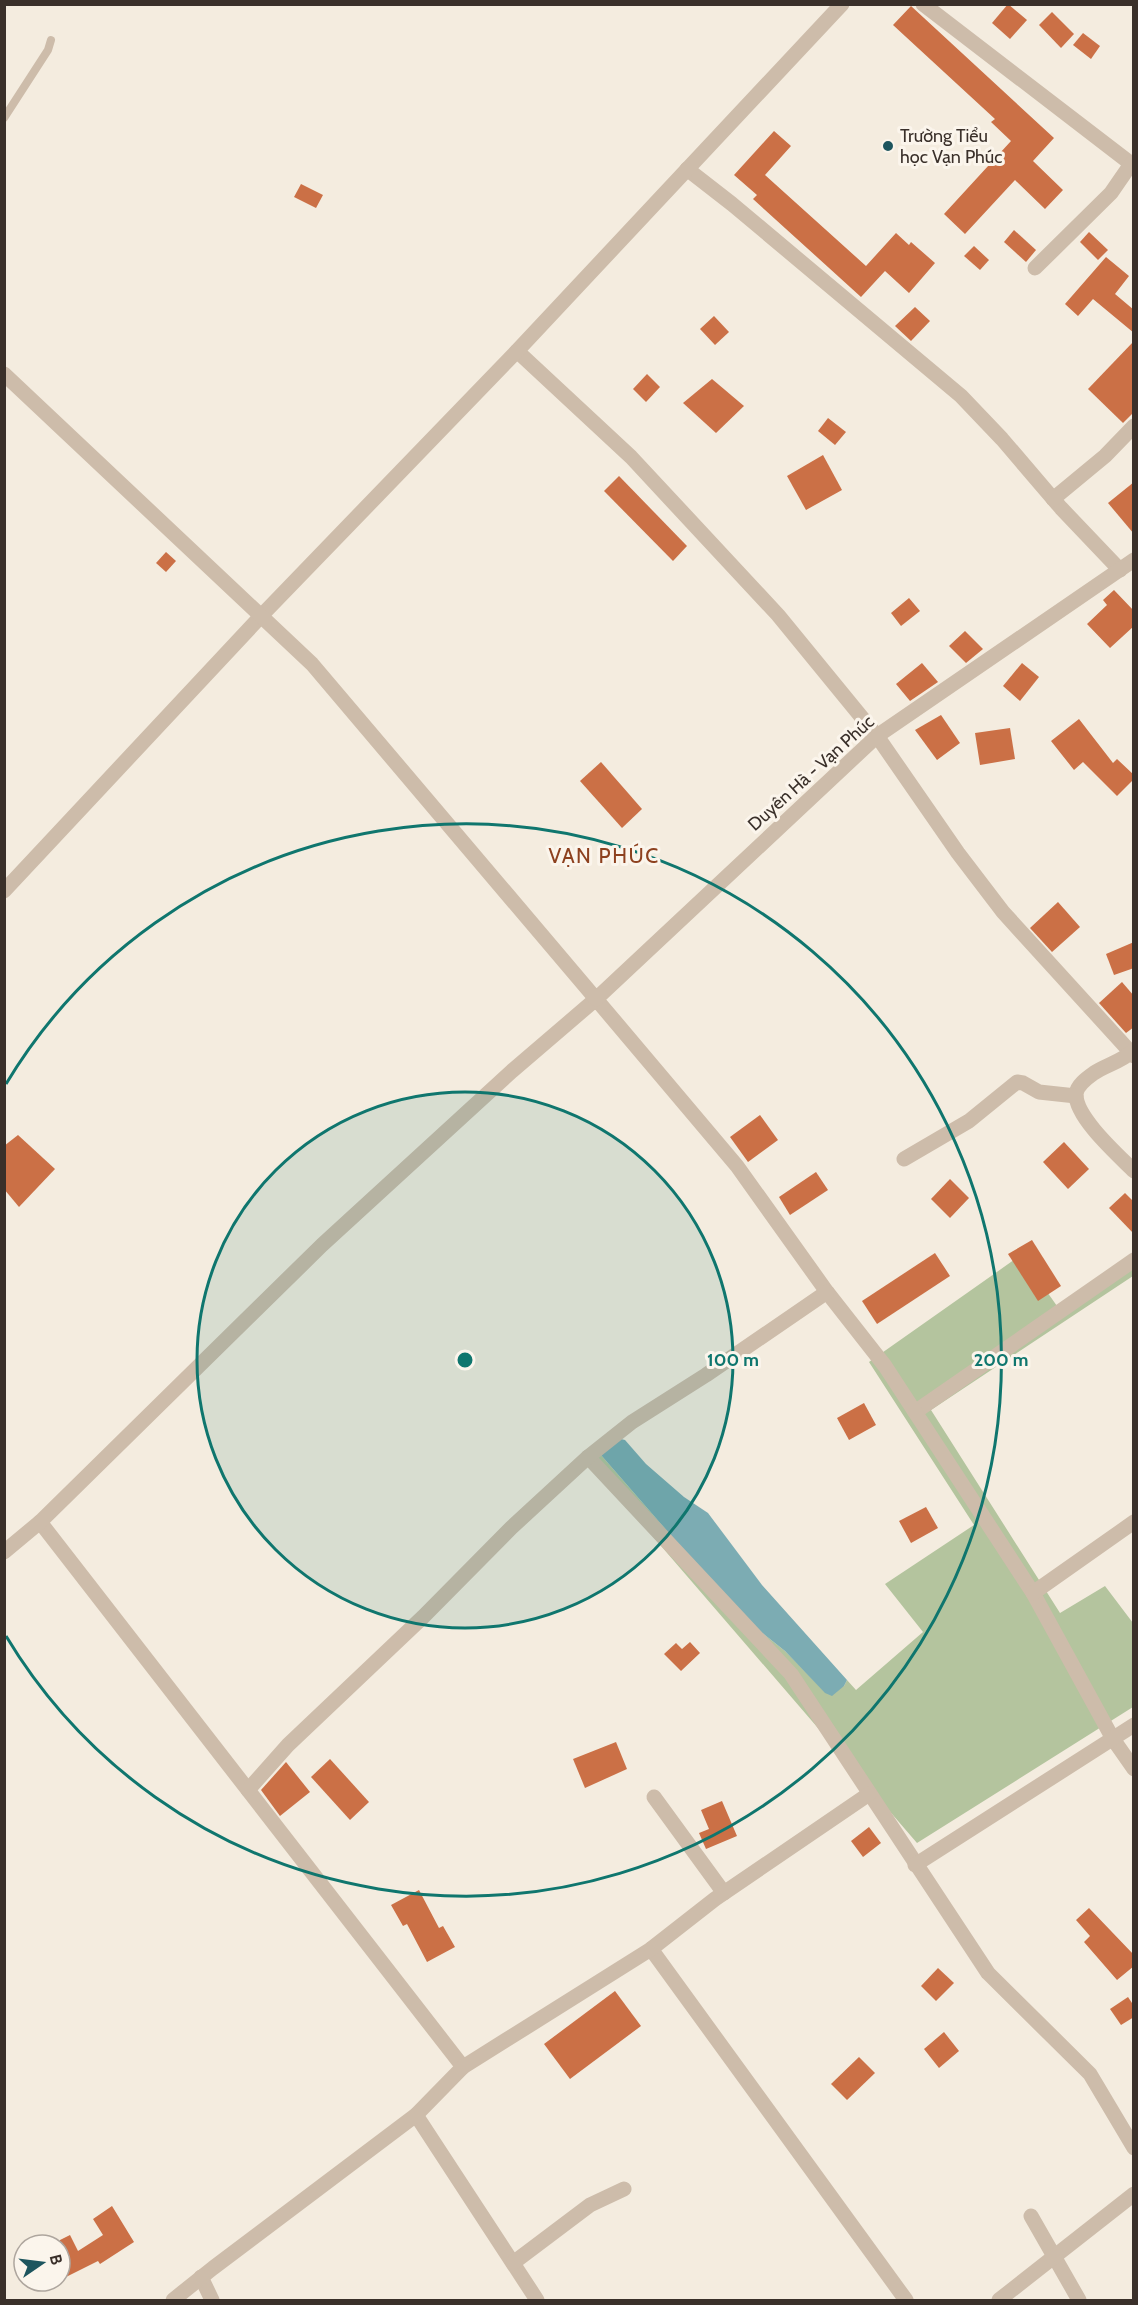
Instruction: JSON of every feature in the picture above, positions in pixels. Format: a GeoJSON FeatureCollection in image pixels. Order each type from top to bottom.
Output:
{"type":"FeatureCollection","features":[{"type":"Feature","properties":{"kind":"street"},"geometry":{"type":"LineString","coordinates":[[4,891],[262,615],[517,351],[842,4]]}},
{"type":"Feature","properties":{"kind":"street"},"geometry":{"type":"LineString","coordinates":[[922,4],[1132,165],[1111,193],[1035,268]]}},
{"type":"Feature","properties":{"kind":"street"},"geometry":{"type":"LineString","coordinates":[[687,169],[961,396],[1120,570]]}},
{"type":"Feature","properties":{"kind":"street"},"geometry":{"type":"LineString","coordinates":[[517,351],[631,457],[778,615],[877,736],[958,853],[1003,912],[1132,1053],[1093,1074],[1078,1088],[1076,1096],[1084,1115],[1098,1135],[1134,1171]]}},
{"type":"Feature","properties":{"kind":"street"},"geometry":{"type":"LineString","coordinates":[[4,374],[312,664],[736,1166],[827,1292],[885,1366],[1033,1593],[1113,1739],[1134,1769]]}},
{"type":"Feature","properties":{"kind":"street"},"geometry":{"type":"LineString","coordinates":[[1053,499],[1105,456],[1134,426]]}},
{"type":"Feature","properties":{"kind":"street","name":"Duyên Hà - Vạn Phúc"},"geometry":{"type":"LineString","coordinates":[[4,1552],[40,1522],[322,1245],[512,1071],[596,999],[877,736],[1134,561]]}},
{"type":"Feature","properties":{"kind":"street"},"geometry":{"type":"LineString","coordinates":[[904,1159],[969,1120],[1017,1082],[1039,1092],[1076,1096]]}},
{"type":"Feature","properties":{"kind":"street"},"geometry":{"type":"LineString","coordinates":[[915,1412],[1134,1260]]}},
{"type":"Feature","properties":{"kind":"street"},"geometry":{"type":"LineString","coordinates":[[248,1790],[288,1745],[423,1617],[511,1528],[588,1457],[632,1422],[827,1292]]}},
{"type":"Feature","properties":{"kind":"street"},"geometry":{"type":"LineString","coordinates":[[588,1457],[791,1674],[988,1973],[1090,2074],[1134,2148]]}},
{"type":"Feature","properties":{"kind":"street"},"geometry":{"type":"LineString","coordinates":[[40,1522],[463,2067]]}},
{"type":"Feature","properties":{"kind":"street"},"geometry":{"type":"LineString","coordinates":[[1033,1593],[1134,1522]]}},
{"type":"Feature","properties":{"kind":"street"},"geometry":{"type":"LineString","coordinates":[[915,1865],[1134,1725]]}},
{"type":"Feature","properties":{"kind":"street"},"geometry":{"type":"LineString","coordinates":[[173,2301],[201,2277],[416,2115],[463,2067],[651,1949],[724,1893],[869,1794]]}},
{"type":"Feature","properties":{"kind":"street"},"geometry":{"type":"LineString","coordinates":[[654,1797],[724,1893]]}},
{"type":"Feature","properties":{"kind":"street"},"geometry":{"type":"LineString","coordinates":[[651,1949],[906,2301]]}},
{"type":"Feature","properties":{"kind":"street"},"geometry":{"type":"LineString","coordinates":[[416,2115],[537,2301]]}},
{"type":"Feature","properties":{"kind":"street"},"geometry":{"type":"LineString","coordinates":[[513,2263],[590,2205],[624,2189]]}},
{"type":"Feature","properties":{"kind":"street"},"geometry":{"type":"LineString","coordinates":[[999,2301],[1134,2194]]}},
{"type":"Feature","properties":{"kind":"street"},"geometry":{"type":"LineString","coordinates":[[1032,2216],[1079,2301]]}},
{"type":"Feature","properties":{"kind":"street"},"geometry":{"type":"LineString","coordinates":[[201,2277],[212,2301]]}},
{"type":"Feature","properties":{"kind":"lane"},"geometry":{"type":"LineString","coordinates":[[4,118],[48,50],[51,40]]}},
{"type":"Feature","properties":{"kind":"green space"},"geometry":{"type":"Polygon","coordinates":[[[1021,1255],[1057,1306],[1133,1255],[1133,1276],[931,1410],[1060,1613],[1105,1586],[1133,1623],[1133,1707],[917,1843],[587,1460],[601,1455],[742,1617],[785,1651],[825,1692],[844,1686],[847,1680],[856,1690],[923,1632],[885,1584],[974,1525],[869,1362],[1021,1255]]]}},
{"type":"Feature","properties":{"kind":"water"},"geometry":{"type":"Polygon","coordinates":[[[621,1439],[625,1440],[646,1464],[684,1497],[708,1513],[762,1585],[847,1680],[844,1686],[832,1696],[825,1693],[785,1651],[742,1617],[601,1455],[621,1439]]]}},
{"type":"Feature","properties":{"kind":"building"},"geometry":{"type":"Polygon","coordinates":[[[1008,4],[1027,20],[1010,39],[992,23],[1008,4]]]}},
{"type":"Feature","properties":{"kind":"building"},"geometry":{"type":"Polygon","coordinates":[[[911,6],[1054,138],[1033,161],[1063,190],[1045,209],[1015,180],[965,234],[944,214],[1011,141],[991,122],[995,119],[893,25],[911,6]]]}},
{"type":"Feature","properties":{"kind":"building"},"geometry":{"type":"Polygon","coordinates":[[[1052,12],[1074,34],[1061,48],[1039,25],[1052,12]]]}},
{"type":"Feature","properties":{"kind":"building"},"geometry":{"type":"Polygon","coordinates":[[[1083,33],[1100,46],[1091,59],[1073,45],[1083,33]]]}},
{"type":"Feature","properties":{"kind":"building"},"geometry":{"type":"Polygon","coordinates":[[[774,131],[791,146],[765,175],[866,266],[896,233],[909,245],[911,242],[935,263],[909,293],[885,271],[861,297],[753,199],[757,195],[734,175],[774,131]]]}},
{"type":"Feature","properties":{"kind":"building"},"geometry":{"type":"Polygon","coordinates":[[[301,184],[323,195],[316,208],[294,197],[301,184]]]}},
{"type":"Feature","properties":{"kind":"building"},"geometry":{"type":"Polygon","coordinates":[[[1014,230],[1036,250],[1026,262],[1004,242],[1014,230]]]}},
{"type":"Feature","properties":{"kind":"building"},"geometry":{"type":"Polygon","coordinates":[[[1089,232],[1108,250],[1098,260],[1080,242],[1089,232]]]}},
{"type":"Feature","properties":{"kind":"building"},"geometry":{"type":"Polygon","coordinates":[[[974,246],[989,260],[980,270],[964,256],[974,246]]]}},
{"type":"Feature","properties":{"kind":"building"},"geometry":{"type":"Polygon","coordinates":[[[1106,257],[1129,276],[1115,294],[1134,310],[1134,333],[1093,299],[1078,316],[1065,304],[1106,257]]]}},
{"type":"Feature","properties":{"kind":"building"},"geometry":{"type":"Polygon","coordinates":[[[915,307],[930,321],[911,341],[895,326],[915,307]]]}},
{"type":"Feature","properties":{"kind":"building"},"geometry":{"type":"Polygon","coordinates":[[[714,316],[729,332],[715,345],[700,329],[714,316]]]}},
{"type":"Feature","properties":{"kind":"building"},"geometry":{"type":"Polygon","coordinates":[[[1134,341],[1134,412],[1123,423],[1088,389],[1134,341]]]}},
{"type":"Feature","properties":{"kind":"building"},"geometry":{"type":"Polygon","coordinates":[[[647,374],[660,387],[646,402],[633,389],[647,374]]]}},
{"type":"Feature","properties":{"kind":"building"},"geometry":{"type":"Polygon","coordinates":[[[712,379],[744,406],[716,433],[683,403],[712,379]]]}},
{"type":"Feature","properties":{"kind":"building"},"geometry":{"type":"Polygon","coordinates":[[[828,418],[846,432],[835,445],[818,431],[828,418]]]}},
{"type":"Feature","properties":{"kind":"building"},"geometry":{"type":"Polygon","coordinates":[[[823,455],[842,490],[806,510],[787,476],[823,455]]]}},
{"type":"Feature","properties":{"kind":"building"},"geometry":{"type":"Polygon","coordinates":[[[619,476],[687,546],[673,561],[604,491],[619,476]]]}},
{"type":"Feature","properties":{"kind":"building"},"geometry":{"type":"Polygon","coordinates":[[[1134,482],[1134,534],[1108,503],[1134,482]]]}},
{"type":"Feature","properties":{"kind":"building"},"geometry":{"type":"Polygon","coordinates":[[[166,552],[176,561],[166,572],[156,563],[166,552]]]}},
{"type":"Feature","properties":{"kind":"building"},"geometry":{"type":"Polygon","coordinates":[[[1114,590],[1134,611],[1134,626],[1110,648],[1087,624],[1107,605],[1103,600],[1114,590]]]}},
{"type":"Feature","properties":{"kind":"building"},"geometry":{"type":"Polygon","coordinates":[[[909,598],[920,611],[901,626],[891,613],[909,598]]]}},
{"type":"Feature","properties":{"kind":"building"},"geometry":{"type":"Polygon","coordinates":[[[965,631],[983,649],[966,663],[949,646],[965,631]]]}},
{"type":"Feature","properties":{"kind":"building"},"geometry":{"type":"Polygon","coordinates":[[[922,663],[938,682],[910,701],[896,684],[922,663]]]}},
{"type":"Feature","properties":{"kind":"building"},"geometry":{"type":"Polygon","coordinates":[[[1022,663],[1039,677],[1020,701],[1003,686],[1022,663]]]}},
{"type":"Feature","properties":{"kind":"building"},"geometry":{"type":"Polygon","coordinates":[[[941,715],[960,743],[937,760],[915,730],[941,715]]]}},
{"type":"Feature","properties":{"kind":"building"},"geometry":{"type":"Polygon","coordinates":[[[1079,719],[1113,763],[1117,759],[1134,775],[1134,779],[1117,796],[1083,762],[1074,770],[1051,741],[1079,719]]]}},
{"type":"Feature","properties":{"kind":"building"},"geometry":{"type":"Polygon","coordinates":[[[1010,728],[1015,759],[980,765],[975,733],[1010,728]]]}},
{"type":"Feature","properties":{"kind":"building"},"geometry":{"type":"Polygon","coordinates":[[[601,762],[642,809],[622,828],[580,781],[601,762]]]}},
{"type":"Feature","properties":{"kind":"building"},"geometry":{"type":"Polygon","coordinates":[[[1058,902],[1080,927],[1052,952],[1030,928],[1058,902]]]}},
{"type":"Feature","properties":{"kind":"building"},"geometry":{"type":"Polygon","coordinates":[[[1134,942],[1134,968],[1114,975],[1106,954],[1134,942]]]}},
{"type":"Feature","properties":{"kind":"building"},"geometry":{"type":"Polygon","coordinates":[[[1122,982],[1134,996],[1134,1027],[1126,1033],[1099,1003],[1122,982]]]}},
{"type":"Feature","properties":{"kind":"building"},"geometry":{"type":"Polygon","coordinates":[[[760,1115],[778,1140],[748,1162],[730,1137],[760,1115]]]}},
{"type":"Feature","properties":{"kind":"building"},"geometry":{"type":"Polygon","coordinates":[[[18,1135],[55,1169],[19,1207],[4,1189],[4,1146],[18,1135]]]}},
{"type":"Feature","properties":{"kind":"building"},"geometry":{"type":"Polygon","coordinates":[[[1064,1142],[1089,1169],[1068,1189],[1043,1162],[1064,1142]]]}},
{"type":"Feature","properties":{"kind":"building"},"geometry":{"type":"Polygon","coordinates":[[[816,1172],[828,1190],[790,1215],[779,1197],[816,1172]]]}},
{"type":"Feature","properties":{"kind":"building"},"geometry":{"type":"Polygon","coordinates":[[[950,1179],[969,1198],[950,1218],[931,1199],[950,1179]]]}},
{"type":"Feature","properties":{"kind":"building"},"geometry":{"type":"Polygon","coordinates":[[[1125,1193],[1134,1202],[1134,1234],[1109,1208],[1125,1193]]]}},
{"type":"Feature","properties":{"kind":"building"},"geometry":{"type":"Polygon","coordinates":[[[1032,1240],[1061,1286],[1038,1301],[1008,1254],[1032,1240]]]}},
{"type":"Feature","properties":{"kind":"building"},"geometry":{"type":"Polygon","coordinates":[[[935,1253],[950,1276],[877,1324],[862,1301],[935,1253]]]}},
{"type":"Feature","properties":{"kind":"building"},"geometry":{"type":"Polygon","coordinates":[[[864,1403],[876,1425],[849,1440],[837,1418],[864,1403]]]}},
{"type":"Feature","properties":{"kind":"building"},"geometry":{"type":"Polygon","coordinates":[[[926,1507],[938,1528],[911,1543],[899,1521],[926,1507]]]}},
{"type":"Feature","properties":{"kind":"building"},"geometry":{"type":"Polygon","coordinates":[[[690,1642],[700,1653],[681,1671],[664,1654],[676,1643],[682,1649],[690,1642]]]}},
{"type":"Feature","properties":{"kind":"building"},"geometry":{"type":"Polygon","coordinates":[[[616,1742],[627,1769],[585,1788],[573,1759],[616,1742]]]}},
{"type":"Feature","properties":{"kind":"building"},"geometry":{"type":"Polygon","coordinates":[[[330,1759],[369,1802],[350,1820],[311,1777],[330,1759]]]}},
{"type":"Feature","properties":{"kind":"building"},"geometry":{"type":"Polygon","coordinates":[[[286,1762],[310,1792],[280,1816],[261,1790],[286,1762]]]}},
{"type":"Feature","properties":{"kind":"building"},"geometry":{"type":"Polygon","coordinates":[[[722,1801],[737,1836],[706,1849],[699,1833],[709,1829],[701,1810],[722,1801]]]}},
{"type":"Feature","properties":{"kind":"building"},"geometry":{"type":"Polygon","coordinates":[[[869,1827],[881,1843],[863,1857],[851,1841],[869,1827]]]}},
{"type":"Feature","properties":{"kind":"building"},"geometry":{"type":"Polygon","coordinates":[[[419,1890],[439,1928],[443,1926],[455,1947],[427,1962],[407,1924],[403,1926],[391,1905],[419,1890]]]}},
{"type":"Feature","properties":{"kind":"building"},"geometry":{"type":"Polygon","coordinates":[[[1089,1908],[1134,1955],[1134,1966],[1117,1980],[1084,1942],[1090,1936],[1076,1920],[1089,1908]]]}},
{"type":"Feature","properties":{"kind":"building"},"geometry":{"type":"Polygon","coordinates":[[[938,1968],[954,1983],[936,2001],[921,1986],[938,1968]]]}},
{"type":"Feature","properties":{"kind":"building"},"geometry":{"type":"Polygon","coordinates":[[[615,1991],[641,2026],[570,2079],[544,2044],[615,1991]]]}},
{"type":"Feature","properties":{"kind":"building"},"geometry":{"type":"Polygon","coordinates":[[[1128,1997],[1134,2006],[1134,2017],[1121,2025],[1110,2009],[1128,1997]]]}},
{"type":"Feature","properties":{"kind":"building"},"geometry":{"type":"Polygon","coordinates":[[[944,2032],[959,2051],[939,2068],[924,2049],[944,2032]]]}},
{"type":"Feature","properties":{"kind":"building"},"geometry":{"type":"Polygon","coordinates":[[[859,2057],[875,2073],[847,2100],[831,2084],[859,2057]]]}},
{"type":"Feature","properties":{"kind":"building"},"geometry":{"type":"Polygon","coordinates":[[[112,2206],[134,2242],[100,2264],[98,2261],[72,2274],[72,2239],[78,2251],[103,2235],[93,2219],[112,2206]]]}},
{"type":"Feature","properties":{"kind":"place","name":"Trường Tiểu học Vạn Phúc"},"geometry":{"type":"Point","coordinates":[888,146]}},
{"type":"Feature","properties":{"kind":"district","name":"VẠN PHÚC"},"geometry":{"type":"Point","coordinates":[604,856]}}]}
